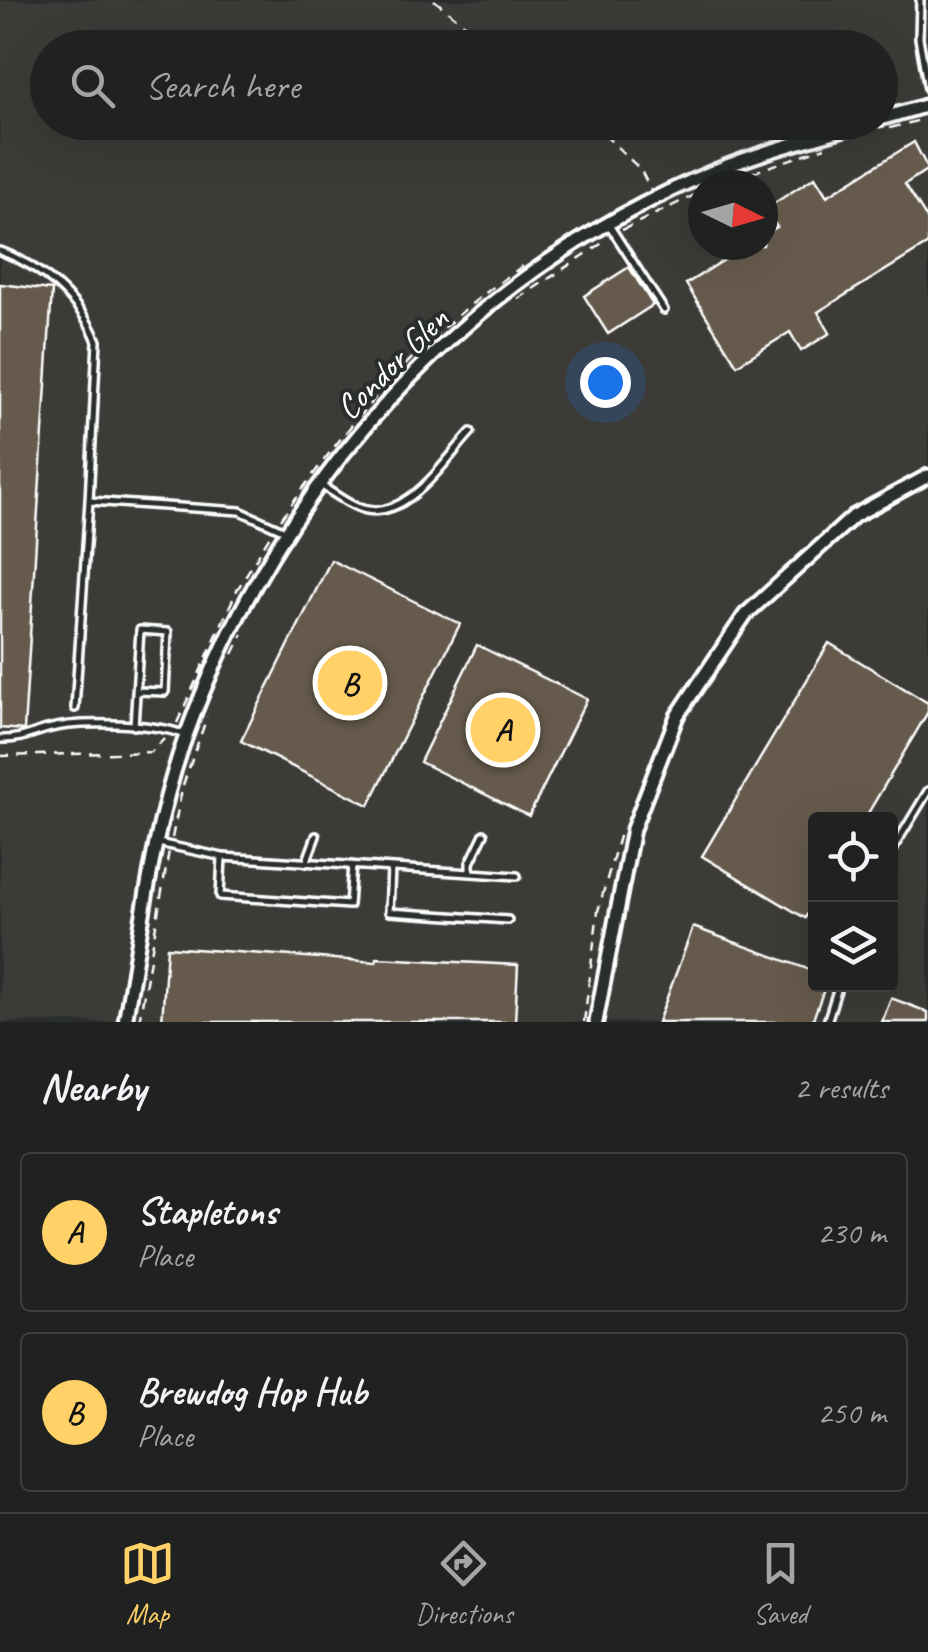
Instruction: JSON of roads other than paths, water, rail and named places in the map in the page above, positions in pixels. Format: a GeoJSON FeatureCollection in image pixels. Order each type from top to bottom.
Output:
{"type":"FeatureCollection","features":[{"type":"Feature","properties":{"kind":"street"},"geometry":{"type":"LineString","coordinates":[[898,115],[928,106]]}},
{"type":"Feature","properties":{"kind":"street","name":"Condor Glen"},"geometry":{"type":"LineString","coordinates":[[124,1022],[164,844],[180,732],[282,529],[365,422],[432,355],[540,268],[656,200],[718,169],[812,140]]}},
{"type":"Feature","properties":{"kind":"street"},"geometry":{"type":"LineString","coordinates":[[596,1022],[633,829],[677,716],[745,616],[854,516],[928,476]]}},
{"type":"Feature","properties":{"kind":"lane"},"geometry":{"type":"LineString","coordinates":[[920,0],[919,38],[928,89]]}},
{"type":"Feature","properties":{"kind":"lane"},"geometry":{"type":"LineString","coordinates":[[612,229],[664,310]]}},
{"type":"Feature","properties":{"kind":"lane"},"geometry":{"type":"LineString","coordinates":[[0,251],[43,271],[85,318],[97,341],[75,708]]}},
{"type":"Feature","properties":{"kind":"lane"},"geometry":{"type":"LineString","coordinates":[[320,484],[358,508],[392,510],[412,496],[471,432]]}},
{"type":"Feature","properties":{"kind":"lane"},"geometry":{"type":"LineString","coordinates":[[89,501],[240,511],[282,529]]}},
{"type":"Feature","properties":{"kind":"lane"},"geometry":{"type":"LineString","coordinates":[[134,726],[136,692],[140,630],[168,632],[164,692],[136,692]]}},
{"type":"Feature","properties":{"kind":"lane"},"geometry":{"type":"LineString","coordinates":[[0,739],[29,738],[49,728],[134,726],[180,732]]}},
{"type":"Feature","properties":{"kind":"lane"},"geometry":{"type":"LineString","coordinates":[[898,841],[928,790]]}},
{"type":"Feature","properties":{"kind":"lane"},"geometry":{"type":"LineString","coordinates":[[470,873],[470,863],[484,834]]}},
{"type":"Feature","properties":{"kind":"lane"},"geometry":{"type":"LineString","coordinates":[[306,862],[316,836]]}},
{"type":"Feature","properties":{"kind":"lane"},"geometry":{"type":"LineString","coordinates":[[164,844],[222,857],[517,876]]}},
{"type":"Feature","properties":{"kind":"lane"},"geometry":{"type":"LineString","coordinates":[[222,857],[220,896],[330,904],[348,904],[352,866]]}},
{"type":"Feature","properties":{"kind":"lane"},"geometry":{"type":"LineString","coordinates":[[391,868],[389,912],[508,920]]}},
{"type":"Feature","properties":{"kind":"lane"},"geometry":{"type":"LineString","coordinates":[[826,1022],[836,992]]}},
{"type":"Feature","properties":{"kind":"place","name":"Brewdog Hop Hub"},"geometry":{"type":"Point","coordinates":[350,683]}},
{"type":"Feature","properties":{"kind":"place","name":"Stapletons"},"geometry":{"type":"Point","coordinates":[503,730]}}]}
